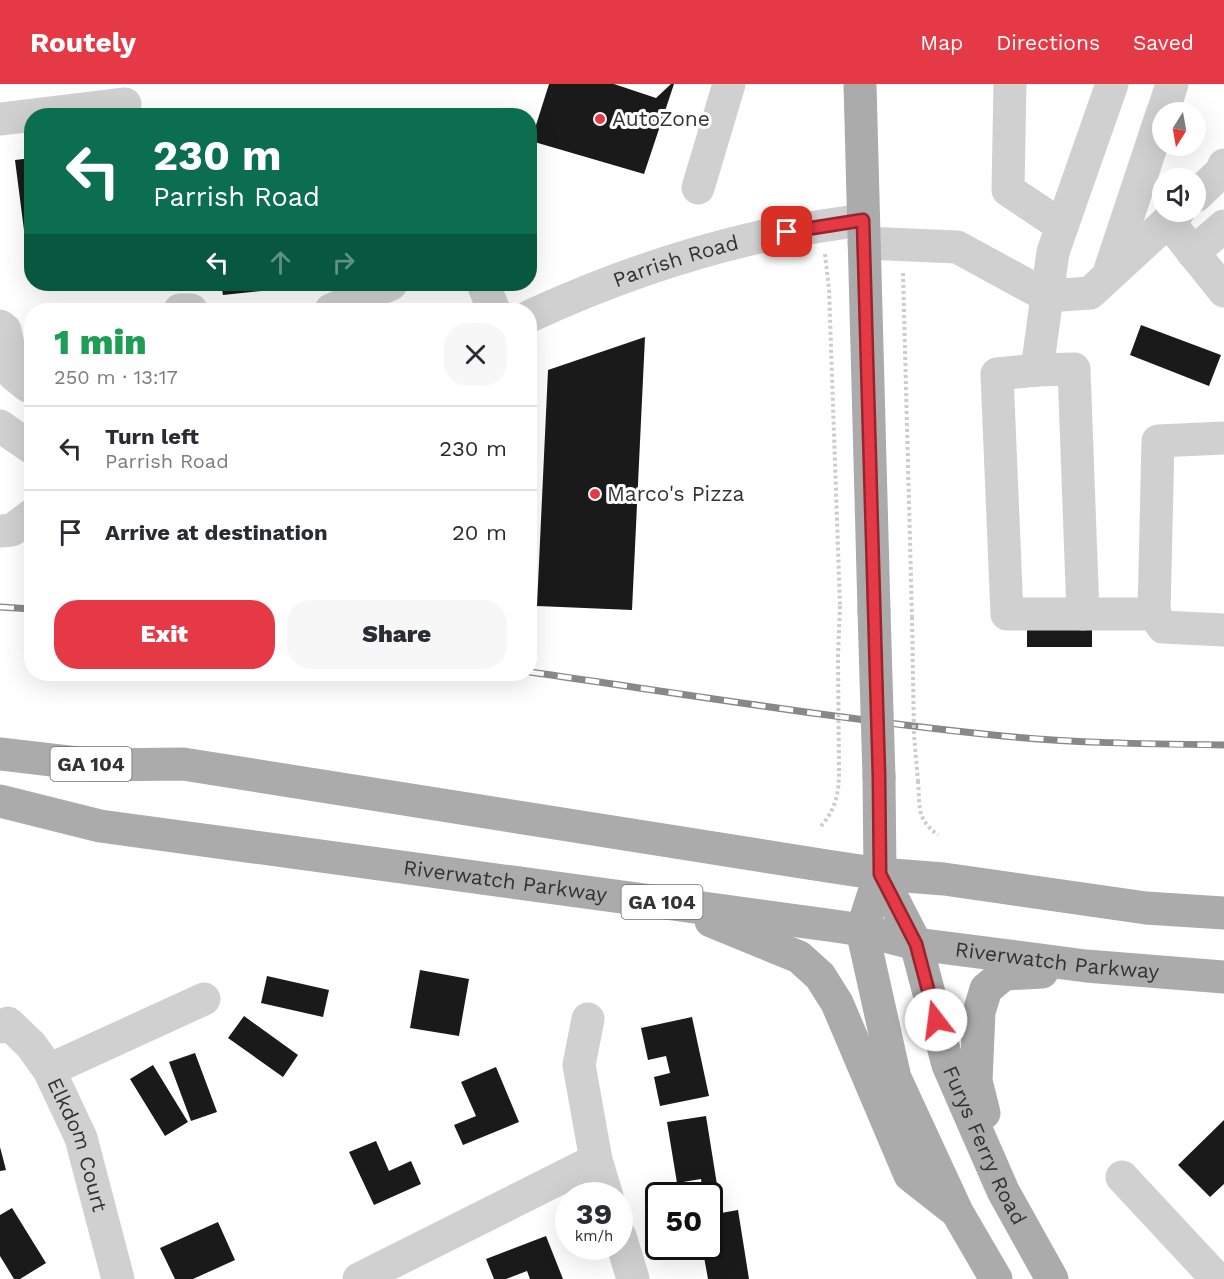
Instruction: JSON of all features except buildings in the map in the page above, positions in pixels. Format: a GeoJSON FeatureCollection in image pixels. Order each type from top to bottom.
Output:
{"type":"FeatureCollection","features":[{"type":"Feature","properties":{"kind":"main road","name":"Furys Ferry Road"},"geometry":{"type":"LineString","coordinates":[[860,84],[880,874],[862,930]]}},
{"type":"Feature","properties":{"kind":"main road","name":"GA 104"},"geometry":{"type":"LineString","coordinates":[[0,754],[94,765],[183,764],[568,827],[880,874],[944,879],[1146,908],[1224,913]]}},
{"type":"Feature","properties":{"kind":"main road","name":"Riverwatch Parkway"},"geometry":{"type":"LineString","coordinates":[[0,801],[100,826],[862,930],[916,944],[1086,966],[1224,977]]}},
{"type":"Feature","properties":{"kind":"main road","name":"Furys Ferry Road"},"geometry":{"type":"LineString","coordinates":[[880,874],[916,944],[948,1065],[1003,1191],[1052,1279]]}},
{"type":"Feature","properties":{"kind":"main road"},"geometry":{"type":"LineString","coordinates":[[668,903],[799,957],[820,976],[837,1004],[910,1175],[957,1212]]}},
{"type":"Feature","properties":{"kind":"main road"},"geometry":{"type":"LineString","coordinates":[[862,930],[896,1078],[957,1212],[996,1279]]}},
{"type":"Feature","properties":{"kind":"main road"},"geometry":{"type":"LineString","coordinates":[[1003,1191],[975,1081],[979,1012],[986,988],[1004,974],[1029,974],[1086,966]]}},
{"type":"Feature","properties":{"kind":"street"},"geometry":{"type":"LineString","coordinates":[[698,188],[729,84]]}},
{"type":"Feature","properties":{"kind":"street"},"geometry":{"type":"LineString","coordinates":[[1010,84],[1008,190],[1062,226]]}},
{"type":"Feature","properties":{"kind":"street"},"geometry":{"type":"LineString","coordinates":[[1037,370],[1053,252],[1112,84]]}},
{"type":"Feature","properties":{"kind":"street"},"geometry":{"type":"LineString","coordinates":[[1166,102],[1172,84]]}},
{"type":"Feature","properties":{"kind":"street"},"geometry":{"type":"LineString","coordinates":[[92,108],[125,104]]}},
{"type":"Feature","properties":{"kind":"street"},"geometry":{"type":"LineString","coordinates":[[0,119],[24,116]]}},
{"type":"Feature","properties":{"kind":"street"},"geometry":{"type":"LineString","coordinates":[[1108,278],[1152,146]]}},
{"type":"Feature","properties":{"kind":"street"},"geometry":{"type":"LineString","coordinates":[[1206,186],[1221,172],[1224,165]]}},
{"type":"Feature","properties":{"kind":"street"},"geometry":{"type":"LineString","coordinates":[[1047,296],[1090,293],[1167,222]]}},
{"type":"Feature","properties":{"kind":"street"},"geometry":{"type":"LineString","coordinates":[[1176,222],[1193,253],[1224,291]]}},
{"type":"Feature","properties":{"kind":"street","name":"Parrish Road"},"geometry":{"type":"LineString","coordinates":[[537,313],[589,291],[697,253],[756,238],[822,226],[864,231],[902,244],[957,247],[1047,296]]}},
{"type":"Feature","properties":{"kind":"street"},"geometry":{"type":"LineString","coordinates":[[1193,253],[1224,226]]}},
{"type":"Feature","properties":{"kind":"street"},"geometry":{"type":"LineString","coordinates":[[344,298],[368,291]]}},
{"type":"Feature","properties":{"kind":"street"},"geometry":{"type":"LineString","coordinates":[[12,328],[14,375],[24,383]]}},
{"type":"Feature","properties":{"kind":"street"},"geometry":{"type":"LineString","coordinates":[[1083,614],[1074,369],[997,374],[1007,615],[1154,614]]}},
{"type":"Feature","properties":{"kind":"street"},"geometry":{"type":"LineString","coordinates":[[0,426],[24,442]]}},
{"type":"Feature","properties":{"kind":"street"},"geometry":{"type":"LineString","coordinates":[[1224,438],[1158,441],[1154,614],[1163,627],[1224,630]]}},
{"type":"Feature","properties":{"kind":"street"},"geometry":{"type":"LineString","coordinates":[[0,531],[12,530],[24,521]]}},
{"type":"Feature","properties":{"kind":"street"},"geometry":{"type":"LineString","coordinates":[[49,1070],[204,999]]}},
{"type":"Feature","properties":{"kind":"street"},"geometry":{"type":"LineString","coordinates":[[588,1018],[579,1065],[596,1160],[603,1182]]}},
{"type":"Feature","properties":{"kind":"street","name":"Elkdom Court"},"geometry":{"type":"LineString","coordinates":[[4,1025],[31,1046],[49,1070],[81,1138],[117,1279]]}},
{"type":"Feature","properties":{"kind":"street"},"geometry":{"type":"LineString","coordinates":[[359,1279],[596,1160]]}},
{"type":"Feature","properties":{"kind":"street"},"geometry":{"type":"LineString","coordinates":[[1122,1177],[1217,1279]]}},
{"type":"Feature","properties":{"kind":"street"},"geometry":{"type":"LineString","coordinates":[[627,1260],[633,1279]]}},
{"type":"Feature","properties":{"kind":"path"},"geometry":{"type":"LineString","coordinates":[[821,826],[834,808],[839,792],[840,606],[830,289],[822,226]]}},
{"type":"Feature","properties":{"kind":"path"},"geometry":{"type":"LineString","coordinates":[[902,244],[914,735],[920,811],[923,823],[938,835]]}},
{"type":"Feature","properties":{"kind":"railway"},"geometry":{"type":"LineString","coordinates":[[0,607],[24,608]]}},
{"type":"Feature","properties":{"kind":"railway"},"geometry":{"type":"LineString","coordinates":[[537,673],[935,729],[1022,738],[1137,744],[1224,745]]}},
{"type":"Feature","properties":{"kind":"place","name":"AutoZone"},"geometry":{"type":"Point","coordinates":[600,119]}},
{"type":"Feature","properties":{"kind":"place","name":"Marco's Pizza"},"geometry":{"type":"Point","coordinates":[595,494]}},
{"type":"Feature","properties":{"kind":"route"},"geometry":{"type":"LineString","coordinates":[[787,232],[863,220],[880,874],[916,944],[936,1020]]}}]}
